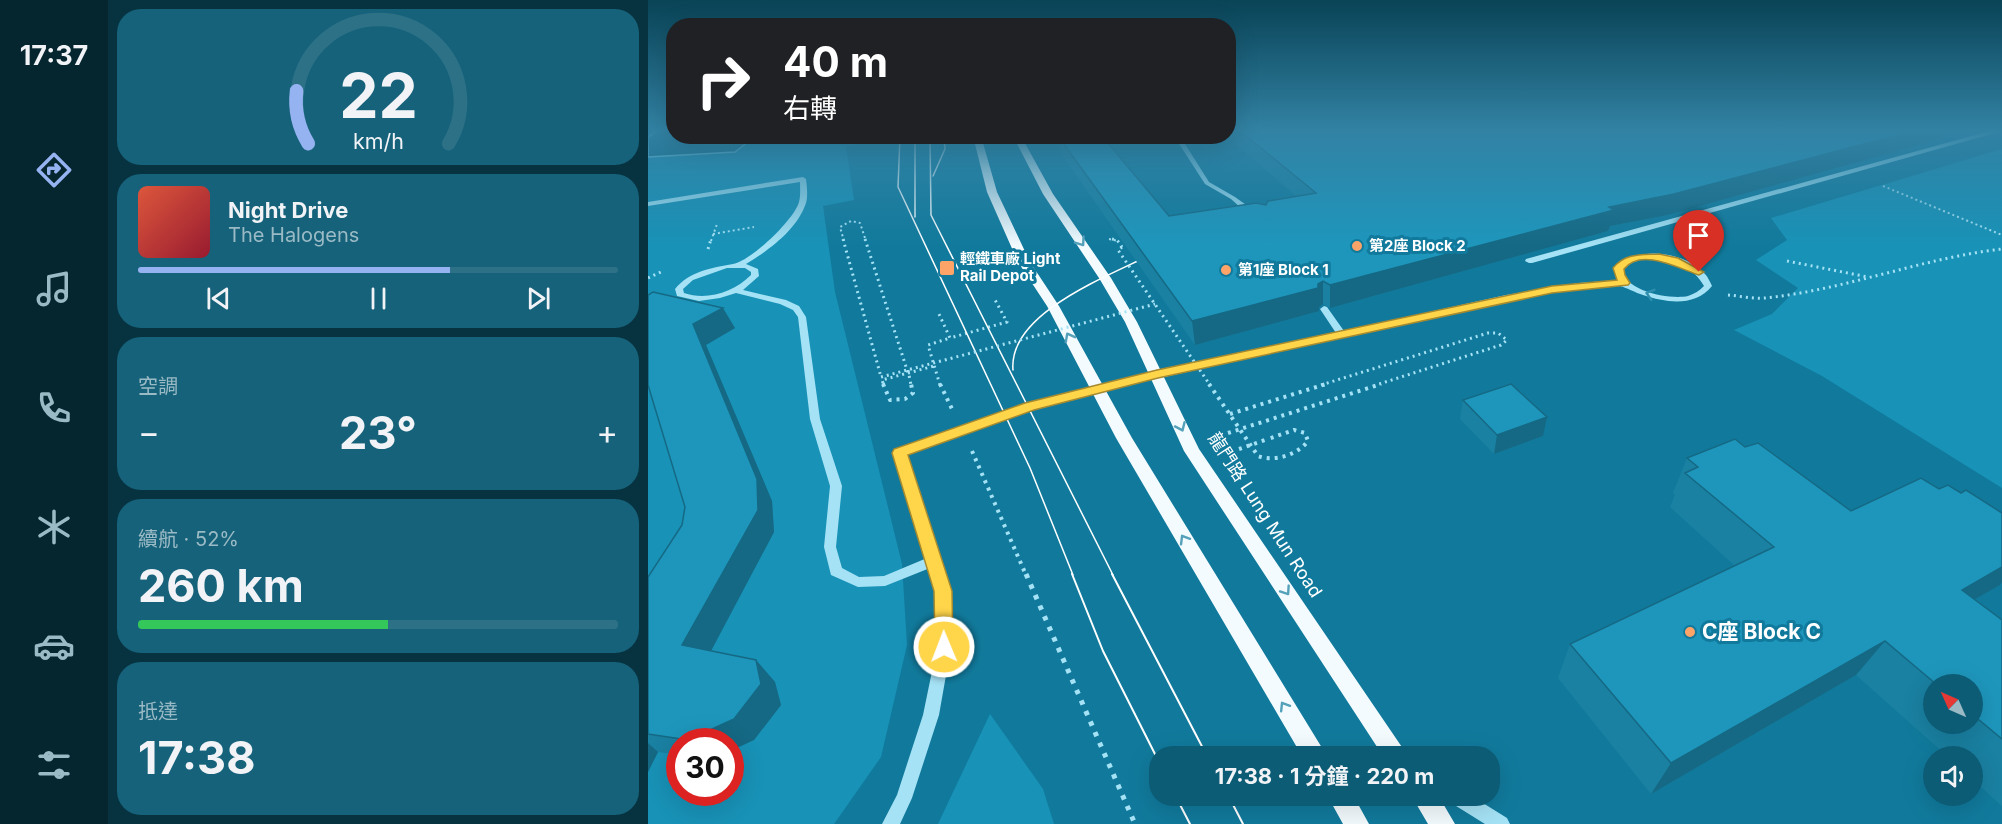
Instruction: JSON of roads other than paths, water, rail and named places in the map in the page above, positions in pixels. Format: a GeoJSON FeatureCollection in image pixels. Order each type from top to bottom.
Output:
{"type":"FeatureCollection","features":[{"type":"Feature","properties":{"kind":"main road"},"geometry":{"type":"LineString","coordinates":[[986,168],[996,202],[1024,262],[1053,306],[1124,438],[1309,746]]}},
{"type":"Feature","properties":{"kind":"main road","name":"龍門路 Lung Mun Road"},"geometry":{"type":"LineString","coordinates":[[1034,168],[1048,194],[1105,278],[1131,322],[1192,451],[1389,746]]}},
{"type":"Feature","properties":{"kind":"main road"},"geometry":{"type":"LineString","coordinates":[[1346,806],[1357,824]]}},
{"type":"Feature","properties":{"kind":"main road"},"geometry":{"type":"LineString","coordinates":[[1431,806],[1443,824]]}},
{"type":"Feature","properties":{"kind":"street"},"geometry":{"type":"LineString","coordinates":[[1198,168],[1207,183],[1233,198],[1256,216]]}},
{"type":"Feature","properties":{"kind":"street"},"geometry":{"type":"LineString","coordinates":[[1529,261],[1862,168]]}},
{"type":"Feature","properties":{"kind":"street"},"geometry":{"type":"LineString","coordinates":[[648,204],[803,179],[803,201],[780,236],[766,249],[738,265],[690,278],[679,289],[680,294],[695,298],[734,290],[755,276],[752,268],[738,265]]}},
{"type":"Feature","properties":{"kind":"street"},"geometry":{"type":"LineString","coordinates":[[891,824],[904,798],[931,715],[944,647],[943,591],[900,453],[1029,406],[1157,374],[1552,289],[1625,283],[1650,295],[1665,299],[1695,297],[1704,292],[1708,286],[1706,279],[1699,272],[1674,260],[1659,257],[1623,262],[1618,268],[1619,276],[1625,283]]}},
{"type":"Feature","properties":{"kind":"street"},"geometry":{"type":"LineString","coordinates":[[734,290],[796,308],[802,317],[815,419],[836,486],[830,546],[836,571],[858,582],[885,581],[934,561]]}},
{"type":"Feature","properties":{"kind":"street"},"geometry":{"type":"LineString","coordinates":[[1324,309],[1341,334]]}},
{"type":"Feature","properties":{"kind":"street"},"geometry":{"type":"LineString","coordinates":[[1472,806],[1501,824]]}},
{"type":"Feature","properties":{"kind":"tram line"},"geometry":{"type":"LineString","coordinates":[[899,168],[898,187],[1030,468],[1073,575]]}},
{"type":"Feature","properties":{"kind":"tram line"},"geometry":{"type":"LineString","coordinates":[[915,168],[915,217]]}},
{"type":"Feature","properties":{"kind":"tram line"},"geometry":{"type":"LineString","coordinates":[[930,168],[931,215],[1113,575]]}},
{"type":"Feature","properties":{"kind":"tram line"},"geometry":{"type":"LineString","coordinates":[[933,176],[936,168]]}},
{"type":"Feature","properties":{"kind":"tram line"},"geometry":{"type":"LineString","coordinates":[[1013,370],[1016,350],[1027,331],[1043,314],[1088,285],[1152,254]]}},
{"type":"Feature","properties":{"kind":"tram line"},"geometry":{"type":"LineString","coordinates":[[1072,574],[1103,651],[1151,746]]}},
{"type":"Feature","properties":{"kind":"tram line"},"geometry":{"type":"LineString","coordinates":[[1112,574],[1202,746]]}},
{"type":"Feature","properties":{"kind":"tram line"},"geometry":{"type":"LineString","coordinates":[[1181,806],[1190,824]]}},
{"type":"Feature","properties":{"kind":"tram line"},"geometry":{"type":"LineString","coordinates":[[1234,806],[1243,824]]}},
{"type":"Feature","properties":{"kind":"place","name":"第2座 Block 2"},"geometry":{"type":"Point","coordinates":[1357,246]}},
{"type":"Feature","properties":{"kind":"place","name":"輕鐵車廠 Light Rail Depot"},"geometry":{"type":"Point","coordinates":[947,268]}},
{"type":"Feature","properties":{"kind":"place","name":"第1座 Block 1"},"geometry":{"type":"Point","coordinates":[1226,270]}},
{"type":"Feature","properties":{"kind":"place","name":"C座 Block C"},"geometry":{"type":"Point","coordinates":[1690,632]}}]}
